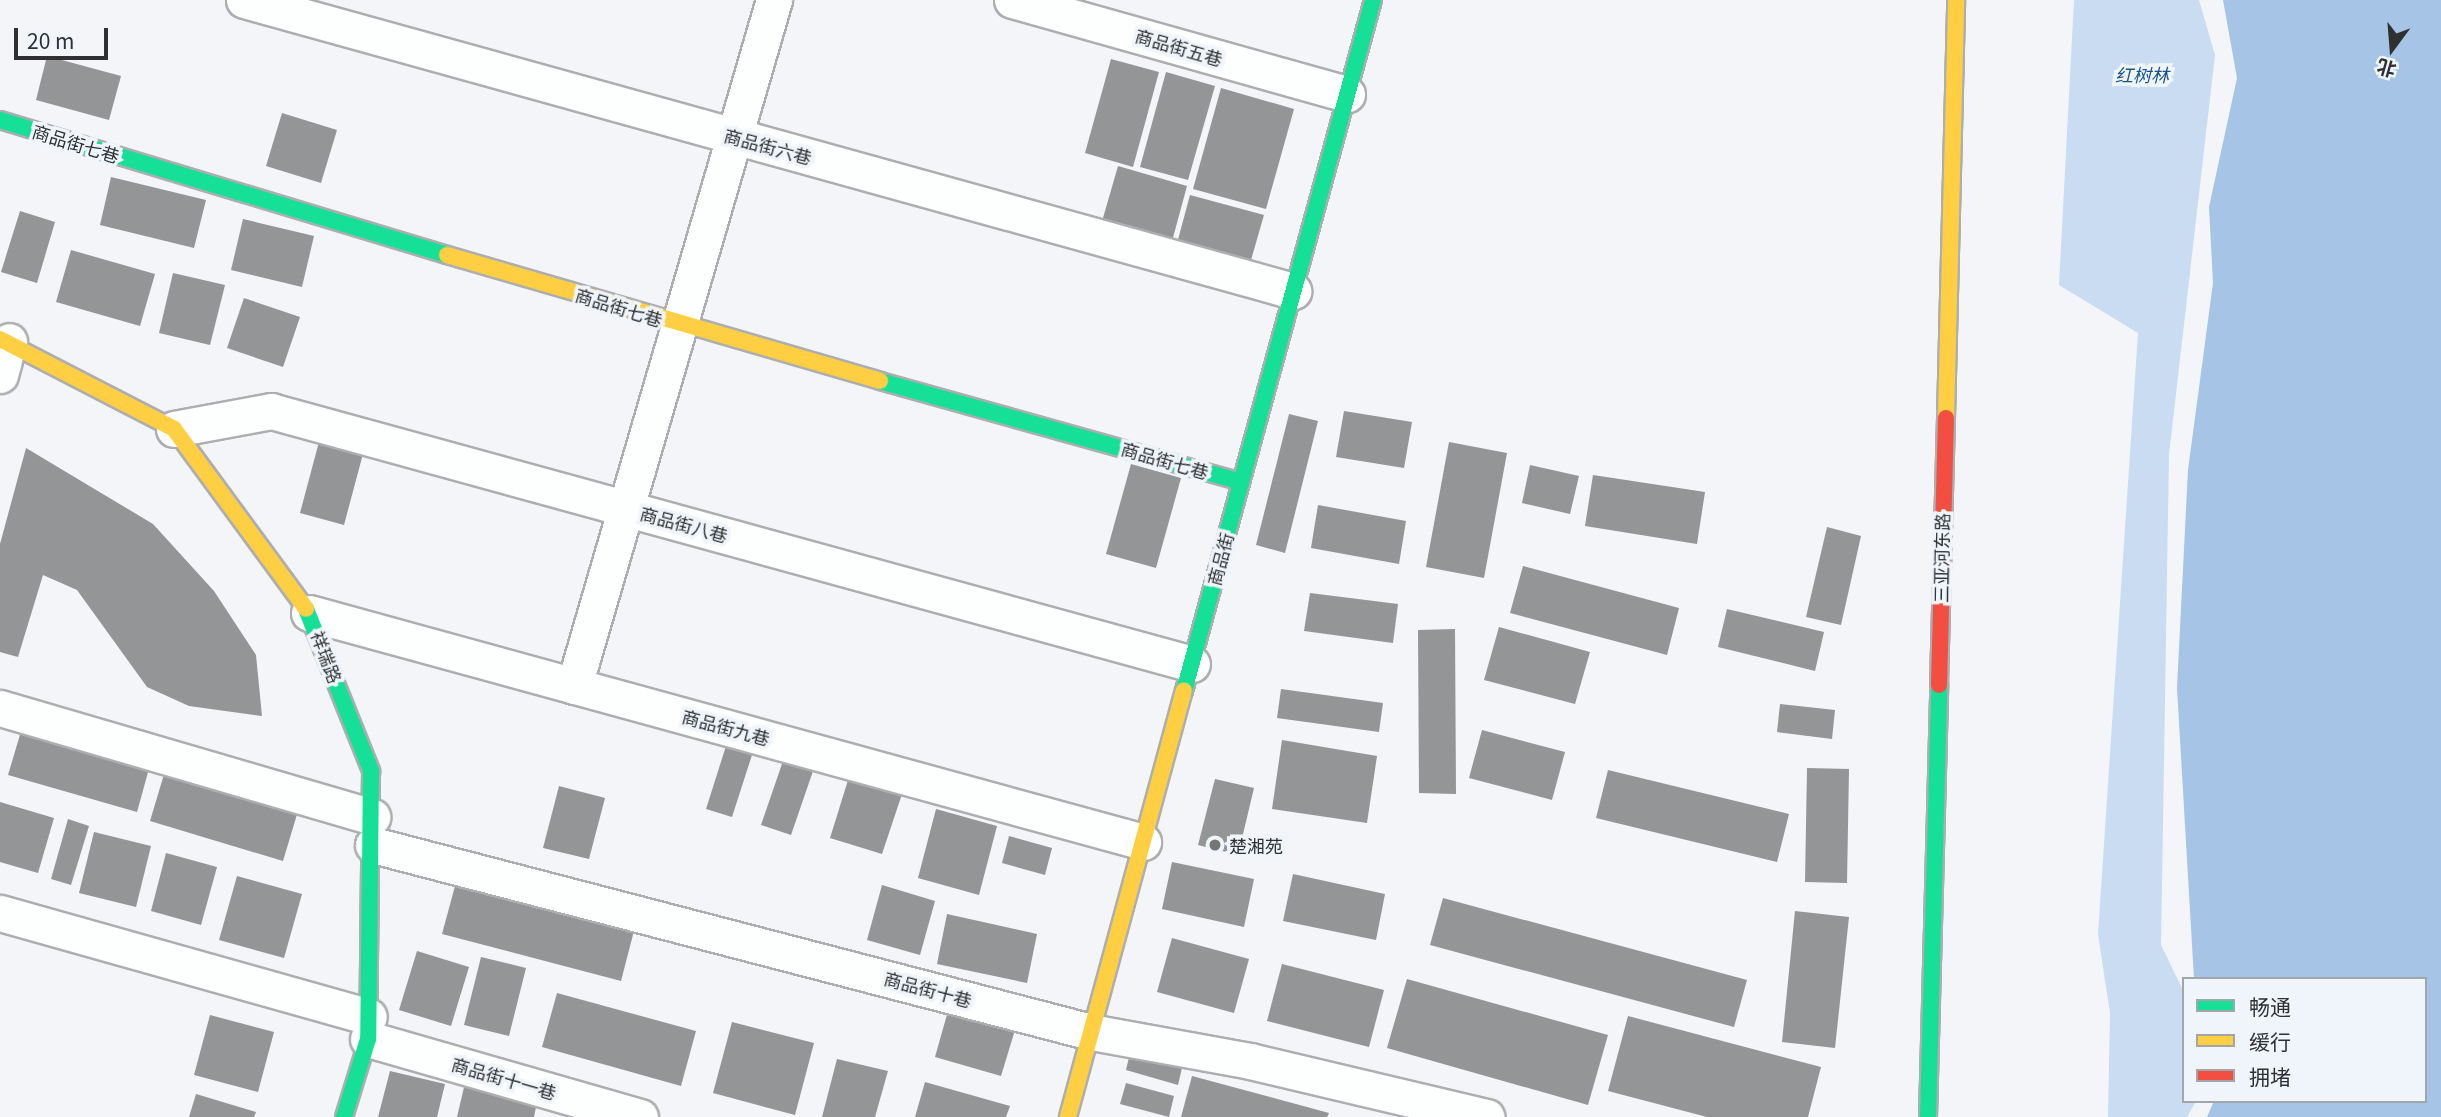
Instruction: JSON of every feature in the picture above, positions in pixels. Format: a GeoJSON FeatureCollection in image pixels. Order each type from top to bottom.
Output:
{"type":"FeatureCollection","features":[{"type":"Feature","properties":{"kind":"street","name":"商品街六巷"},"geometry":{"type":"LineString","coordinates":[[244,0],[1293,291]]}},
{"type":"Feature","properties":{"kind":"street"},"geometry":{"type":"LineString","coordinates":[[574,686],[739,138],[774,0]]}},
{"type":"Feature","properties":{"kind":"street","name":"商品街五巷"},"geometry":{"type":"LineString","coordinates":[[1012,0],[1347,94]]}},
{"type":"Feature","properties":{"kind":"street","name":"商品街"},"geometry":{"type":"LineString","coordinates":[[1068,1117],[1373,0]]}},
{"type":"Feature","properties":{"kind":"street","name":"三亚河东路"},"geometry":{"type":"LineString","coordinates":[[1928,1117],[1956,0]]}},
{"type":"Feature","properties":{"kind":"street","name":"商品街七巷"},"geometry":{"type":"LineString","coordinates":[[0,120],[682,326],[1241,482]]}},
{"type":"Feature","properties":{"kind":"street"},"geometry":{"type":"LineString","coordinates":[[0,376],[5,340]]}},
{"type":"Feature","properties":{"kind":"street","name":"祥瑞路"},"geometry":{"type":"LineString","coordinates":[[5,340],[174,429],[309,613],[371,771],[373,831],[369,1028],[344,1117]]}},
{"type":"Feature","properties":{"kind":"street","name":"商品街八巷"},"geometry":{"type":"LineString","coordinates":[[174,429],[271,411],[1192,664]]}},
{"type":"Feature","properties":{"kind":"street","name":"商品街九巷"},"geometry":{"type":"LineString","coordinates":[[309,613],[1143,842]]}},
{"type":"Feature","properties":{"kind":"street","name":"商品街十巷"},"geometry":{"type":"LineString","coordinates":[[0,708],[373,831],[1091,1032],[1250,1061],[1486,1117]]}},
{"type":"Feature","properties":{"kind":"street","name":"商品街十一巷"},"geometry":{"type":"LineString","coordinates":[[0,913],[369,1028],[640,1117]]}},
{"type":"Feature","properties":{"kind":"green space","name":"红树林"},"geometry":{"type":"Polygon","coordinates":[[[2074,0],[2199,0],[2215,55],[2169,455],[2161,945],[2182,988],[2182,1103],[2195,1103],[2187,1117],[2108,1117],[2110,1013],[2098,934],[2138,333],[2059,285],[2074,0]]]}},
{"type":"Feature","properties":{"kind":"shaded area"},"geometry":{"type":"Polygon","coordinates":[[[2223,0],[2441,0],[2441,1117],[2207,1117],[2213,1103],[2427,1103],[2427,977],[2194,977],[2177,688],[2188,470],[2213,283],[2209,207],[2237,78],[2223,0]]]}},
{"type":"Feature","properties":{"kind":"building"},"geometry":{"type":"Polygon","coordinates":[[[47,56],[121,76],[109,120],[36,100],[47,56]]]}},
{"type":"Feature","properties":{"kind":"building"},"geometry":{"type":"Polygon","coordinates":[[[1111,59],[1159,72],[1133,167],[1085,153],[1111,59]]]}},
{"type":"Feature","properties":{"kind":"building"},"geometry":{"type":"Polygon","coordinates":[[[1166,72],[1215,86],[1188,180],[1140,167],[1166,72]]]}},
{"type":"Feature","properties":{"kind":"building"},"geometry":{"type":"Polygon","coordinates":[[[1221,88],[1294,109],[1266,209],[1193,189],[1221,88]]]}},
{"type":"Feature","properties":{"kind":"building"},"geometry":{"type":"Polygon","coordinates":[[[282,113],[337,130],[321,183],[266,166],[282,113]]]}},
{"type":"Feature","properties":{"kind":"building"},"geometry":{"type":"Polygon","coordinates":[[[1118,166],[1187,186],[1171,245],[1101,225],[1118,166]]]}},
{"type":"Feature","properties":{"kind":"building"},"geometry":{"type":"Polygon","coordinates":[[[111,177],[206,200],[194,248],[100,225],[111,177]]]}},
{"type":"Feature","properties":{"kind":"building"},"geometry":{"type":"Polygon","coordinates":[[[1190,195],[1264,215],[1249,267],[1176,247],[1190,195]]]}},
{"type":"Feature","properties":{"kind":"building"},"geometry":{"type":"Polygon","coordinates":[[[20,211],[55,222],[37,283],[1,272],[20,211]]]}},
{"type":"Feature","properties":{"kind":"building"},"geometry":{"type":"Polygon","coordinates":[[[243,219],[314,236],[302,287],[231,270],[243,219]]]}},
{"type":"Feature","properties":{"kind":"building"},"geometry":{"type":"Polygon","coordinates":[[[71,250],[155,274],[140,326],[56,302],[71,250]]]}},
{"type":"Feature","properties":{"kind":"building"},"geometry":{"type":"Polygon","coordinates":[[[173,273],[225,285],[210,345],[159,333],[173,273]]]}},
{"type":"Feature","properties":{"kind":"building"},"geometry":{"type":"Polygon","coordinates":[[[244,298],[300,317],[283,367],[227,348],[244,298]]]}},
{"type":"Feature","properties":{"kind":"building"},"geometry":{"type":"Polygon","coordinates":[[[1344,411],[1412,422],[1404,468],[1336,457],[1344,411]]]}},
{"type":"Feature","properties":{"kind":"building"},"geometry":{"type":"Polygon","coordinates":[[[1289,414],[1318,421],[1285,553],[1256,545],[1289,414]]]}},
{"type":"Feature","properties":{"kind":"building"},"geometry":{"type":"Polygon","coordinates":[[[320,438],[364,450],[344,525],[300,513],[320,438]]]}},
{"type":"Feature","properties":{"kind":"building"},"geometry":{"type":"Polygon","coordinates":[[[1449,442],[1507,453],[1484,578],[1426,567],[1449,442]]]}},
{"type":"Feature","properties":{"kind":"building"},"geometry":{"type":"Polygon","coordinates":[[[26,448],[153,524],[214,591],[256,655],[262,716],[189,706],[147,687],[77,590],[43,575],[18,657],[0,652],[0,544],[26,448]]]}},
{"type":"Feature","properties":{"kind":"building"},"geometry":{"type":"Polygon","coordinates":[[[1131,464],[1181,478],[1156,568],[1106,554],[1131,464]]]}},
{"type":"Feature","properties":{"kind":"building"},"geometry":{"type":"Polygon","coordinates":[[[1530,465],[1579,476],[1570,514],[1522,503],[1530,465]]]}},
{"type":"Feature","properties":{"kind":"building"},"geometry":{"type":"Polygon","coordinates":[[[1593,475],[1705,492],[1697,544],[1585,526],[1593,475]]]}},
{"type":"Feature","properties":{"kind":"building"},"geometry":{"type":"Polygon","coordinates":[[[1318,505],[1406,521],[1399,564],[1311,548],[1318,505]]]}},
{"type":"Feature","properties":{"kind":"building"},"geometry":{"type":"Polygon","coordinates":[[[1827,527],[1861,536],[1841,625],[1806,617],[1827,527]]]}},
{"type":"Feature","properties":{"kind":"building"},"geometry":{"type":"Polygon","coordinates":[[[1523,566],[1679,608],[1667,655],[1510,613],[1523,566]]]}},
{"type":"Feature","properties":{"kind":"building"},"geometry":{"type":"Polygon","coordinates":[[[1310,593],[1398,604],[1393,643],[1304,631],[1310,593]]]}},
{"type":"Feature","properties":{"kind":"building"},"geometry":{"type":"Polygon","coordinates":[[[1727,609],[1824,632],[1815,671],[1718,647],[1727,609]]]}},
{"type":"Feature","properties":{"kind":"building"},"geometry":{"type":"Polygon","coordinates":[[[1499,627],[1590,652],[1575,704],[1484,680],[1499,627]]]}},
{"type":"Feature","properties":{"kind":"building"},"geometry":{"type":"Polygon","coordinates":[[[1455,629],[1456,794],[1419,793],[1418,630],[1455,629]]]}},
{"type":"Feature","properties":{"kind":"building"},"geometry":{"type":"Polygon","coordinates":[[[1281,689],[1383,703],[1379,732],[1277,718],[1281,689]]]}},
{"type":"Feature","properties":{"kind":"building"},"geometry":{"type":"Polygon","coordinates":[[[1780,704],[1835,710],[1832,739],[1777,732],[1780,704]]]}},
{"type":"Feature","properties":{"kind":"building"},"geometry":{"type":"Polygon","coordinates":[[[22,728],[150,765],[137,812],[8,775],[22,728]]]}},
{"type":"Feature","properties":{"kind":"building"},"geometry":{"type":"Polygon","coordinates":[[[1482,730],[1565,752],[1552,800],[1469,778],[1482,730]]]}},
{"type":"Feature","properties":{"kind":"building"},"geometry":{"type":"Polygon","coordinates":[[[1282,740],[1377,756],[1367,823],[1272,809],[1282,740]]]}},
{"type":"Feature","properties":{"kind":"building"},"geometry":{"type":"Polygon","coordinates":[[[726,746],[752,755],[732,817],[706,809],[726,746]]]}},
{"type":"Feature","properties":{"kind":"building"},"geometry":{"type":"Polygon","coordinates":[[[783,761],[813,771],[791,835],[761,825],[783,761]]]}},
{"type":"Feature","properties":{"kind":"building"},"geometry":{"type":"Polygon","coordinates":[[[1807,768],[1849,769],[1847,883],[1805,882],[1807,768]]]}},
{"type":"Feature","properties":{"kind":"building"},"geometry":{"type":"Polygon","coordinates":[[[1608,770],[1789,814],[1777,862],[1596,818],[1608,770]]]}},
{"type":"Feature","properties":{"kind":"building"},"geometry":{"type":"Polygon","coordinates":[[[165,771],[298,811],[283,861],[150,821],[165,771]]]}},
{"type":"Feature","properties":{"kind":"building"},"geometry":{"type":"Polygon","coordinates":[[[849,777],[902,794],[882,854],[830,838],[849,777]]]}},
{"type":"Feature","properties":{"kind":"building"},"geometry":{"type":"Polygon","coordinates":[[[1215,779],[1254,788],[1238,855],[1198,845],[1215,779]]]}},
{"type":"Feature","properties":{"kind":"building"},"geometry":{"type":"Polygon","coordinates":[[[559,786],[605,798],[589,859],[543,848],[559,786]]]}},
{"type":"Feature","properties":{"kind":"building"},"geometry":{"type":"Polygon","coordinates":[[[0,802],[54,818],[38,873],[0,862],[0,802]]]}},
{"type":"Feature","properties":{"kind":"building"},"geometry":{"type":"Polygon","coordinates":[[[936,809],[997,826],[979,895],[918,878],[936,809]]]}},
{"type":"Feature","properties":{"kind":"building"},"geometry":{"type":"Polygon","coordinates":[[[68,819],[89,826],[71,885],[51,879],[68,819]]]}},
{"type":"Feature","properties":{"kind":"building"},"geometry":{"type":"Polygon","coordinates":[[[94,832],[151,846],[136,907],[79,893],[94,832]]]}},
{"type":"Feature","properties":{"kind":"building"},"geometry":{"type":"Polygon","coordinates":[[[1009,836],[1052,848],[1045,875],[1002,863],[1009,836]]]}},
{"type":"Feature","properties":{"kind":"building"},"geometry":{"type":"Polygon","coordinates":[[[166,853],[217,867],[201,925],[151,911],[166,853]]]}},
{"type":"Feature","properties":{"kind":"building"},"geometry":{"type":"Polygon","coordinates":[[[1172,862],[1254,879],[1244,927],[1162,909],[1172,862]]]}},
{"type":"Feature","properties":{"kind":"building"},"geometry":{"type":"Polygon","coordinates":[[[1293,874],[1385,894],[1376,940],[1283,921],[1293,874]]]}},
{"type":"Feature","properties":{"kind":"building"},"geometry":{"type":"Polygon","coordinates":[[[458,875],[636,923],[621,981],[442,934],[458,875]]]}},
{"type":"Feature","properties":{"kind":"building"},"geometry":{"type":"Polygon","coordinates":[[[237,876],[302,894],[284,958],[219,940],[237,876]]]}},
{"type":"Feature","properties":{"kind":"building"},"geometry":{"type":"Polygon","coordinates":[[[882,885],[935,901],[920,955],[867,940],[882,885]]]}},
{"type":"Feature","properties":{"kind":"building"},"geometry":{"type":"Polygon","coordinates":[[[1443,898],[1747,980],[1734,1027],[1430,945],[1443,898]]]}},
{"type":"Feature","properties":{"kind":"building"},"geometry":{"type":"Polygon","coordinates":[[[1795,911],[1849,917],[1835,1048],[1782,1042],[1795,911]]]}},
{"type":"Feature","properties":{"kind":"building"},"geometry":{"type":"Polygon","coordinates":[[[947,914],[1037,934],[1027,983],[937,964],[947,914]]]}},
{"type":"Feature","properties":{"kind":"building"},"geometry":{"type":"Polygon","coordinates":[[[1172,938],[1249,959],[1234,1013],[1157,992],[1172,938]]]}},
{"type":"Feature","properties":{"kind":"building"},"geometry":{"type":"Polygon","coordinates":[[[417,951],[469,967],[451,1026],[399,1010],[417,951]]]}},
{"type":"Feature","properties":{"kind":"building"},"geometry":{"type":"Polygon","coordinates":[[[481,957],[526,968],[509,1036],[464,1025],[481,957]]]}},
{"type":"Feature","properties":{"kind":"building"},"geometry":{"type":"Polygon","coordinates":[[[1282,964],[1384,990],[1369,1047],[1267,1021],[1282,964]]]}},
{"type":"Feature","properties":{"kind":"building"},"geometry":{"type":"Polygon","coordinates":[[[1407,979],[1608,1035],[1588,1105],[1387,1048],[1407,979]]]}},
{"type":"Feature","properties":{"kind":"building"},"geometry":{"type":"Polygon","coordinates":[[[557,993],[696,1031],[681,1086],[542,1047],[557,993]]]}},
{"type":"Feature","properties":{"kind":"building"},"geometry":{"type":"Polygon","coordinates":[[[948,1011],[1015,1030],[1001,1076],[935,1057],[948,1011]]]}},
{"type":"Feature","properties":{"kind":"building"},"geometry":{"type":"Polygon","coordinates":[[[210,1015],[274,1032],[258,1092],[194,1075],[210,1015]]]}},
{"type":"Feature","properties":{"kind":"building"},"geometry":{"type":"Polygon","coordinates":[[[1628,1016],[1821,1067],[1808,1117],[1707,1117],[1608,1091],[1628,1016]]]}},
{"type":"Feature","properties":{"kind":"building"},"geometry":{"type":"Polygon","coordinates":[[[732,1022],[814,1043],[795,1115],[713,1093],[732,1022]]]}},
{"type":"Feature","properties":{"kind":"building"},"geometry":{"type":"Polygon","coordinates":[[[1130,1053],[1182,1068],[1178,1085],[1126,1070],[1130,1053]]]}},
{"type":"Feature","properties":{"kind":"building"},"geometry":{"type":"Polygon","coordinates":[[[837,1059],[888,1071],[875,1117],[822,1117],[837,1059]]]}},
{"type":"Feature","properties":{"kind":"building"},"geometry":{"type":"Polygon","coordinates":[[[390,1071],[445,1084],[437,1117],[378,1117],[390,1071]]]}},
{"type":"Feature","properties":{"kind":"building"},"geometry":{"type":"Polygon","coordinates":[[[1192,1076],[1329,1113],[1327,1117],[1181,1117],[1192,1076]]]}},
{"type":"Feature","properties":{"kind":"building"},"geometry":{"type":"Polygon","coordinates":[[[925,1082],[1010,1106],[1006,1117],[915,1117],[925,1082]]]}},
{"type":"Feature","properties":{"kind":"building"},"geometry":{"type":"Polygon","coordinates":[[[465,1083],[537,1102],[534,1117],[457,1117],[465,1083]]]}},
{"type":"Feature","properties":{"kind":"building"},"geometry":{"type":"Polygon","coordinates":[[[1126,1083],[1174,1096],[1169,1117],[1120,1104],[1126,1083]]]}},
{"type":"Feature","properties":{"kind":"building"},"geometry":{"type":"Polygon","coordinates":[[[196,1094],[256,1112],[254,1117],[189,1117],[196,1094]]]}},
{"type":"Feature","properties":{"kind":"traffic: fast"},"geometry":{"type":"LineString","coordinates":[[1184,691],[1373,0]]}},
{"type":"Feature","properties":{"kind":"traffic: fast"},"geometry":{"type":"LineString","coordinates":[[0,120],[447,255]]}},
{"type":"Feature","properties":{"kind":"traffic: fast"},"geometry":{"type":"LineString","coordinates":[[880,381],[1241,482]]}},
{"type":"Feature","properties":{"kind":"traffic: fast"},"geometry":{"type":"LineString","coordinates":[[306,609],[371,771],[368,1039],[344,1117]]}},
{"type":"Feature","properties":{"kind":"traffic: fast"},"geometry":{"type":"LineString","coordinates":[[1928,1117],[1939,685]]}},
{"type":"Feature","properties":{"kind":"traffic: slow"},"geometry":{"type":"LineString","coordinates":[[1946,418],[1956,0]]}},
{"type":"Feature","properties":{"kind":"traffic: slow"},"geometry":{"type":"LineString","coordinates":[[447,255],[880,381]]}},
{"type":"Feature","properties":{"kind":"traffic: slow"},"geometry":{"type":"LineString","coordinates":[[0,339],[174,429],[306,609]]}},
{"type":"Feature","properties":{"kind":"traffic: slow"},"geometry":{"type":"LineString","coordinates":[[1068,1117],[1184,691]]}},
{"type":"Feature","properties":{"kind":"traffic: jam"},"geometry":{"type":"LineString","coordinates":[[1939,685],[1946,418]]}},
{"type":"Feature","properties":{"kind":"place","name":"楚湘苑"},"geometry":{"type":"Point","coordinates":[1215,845]}}]}
